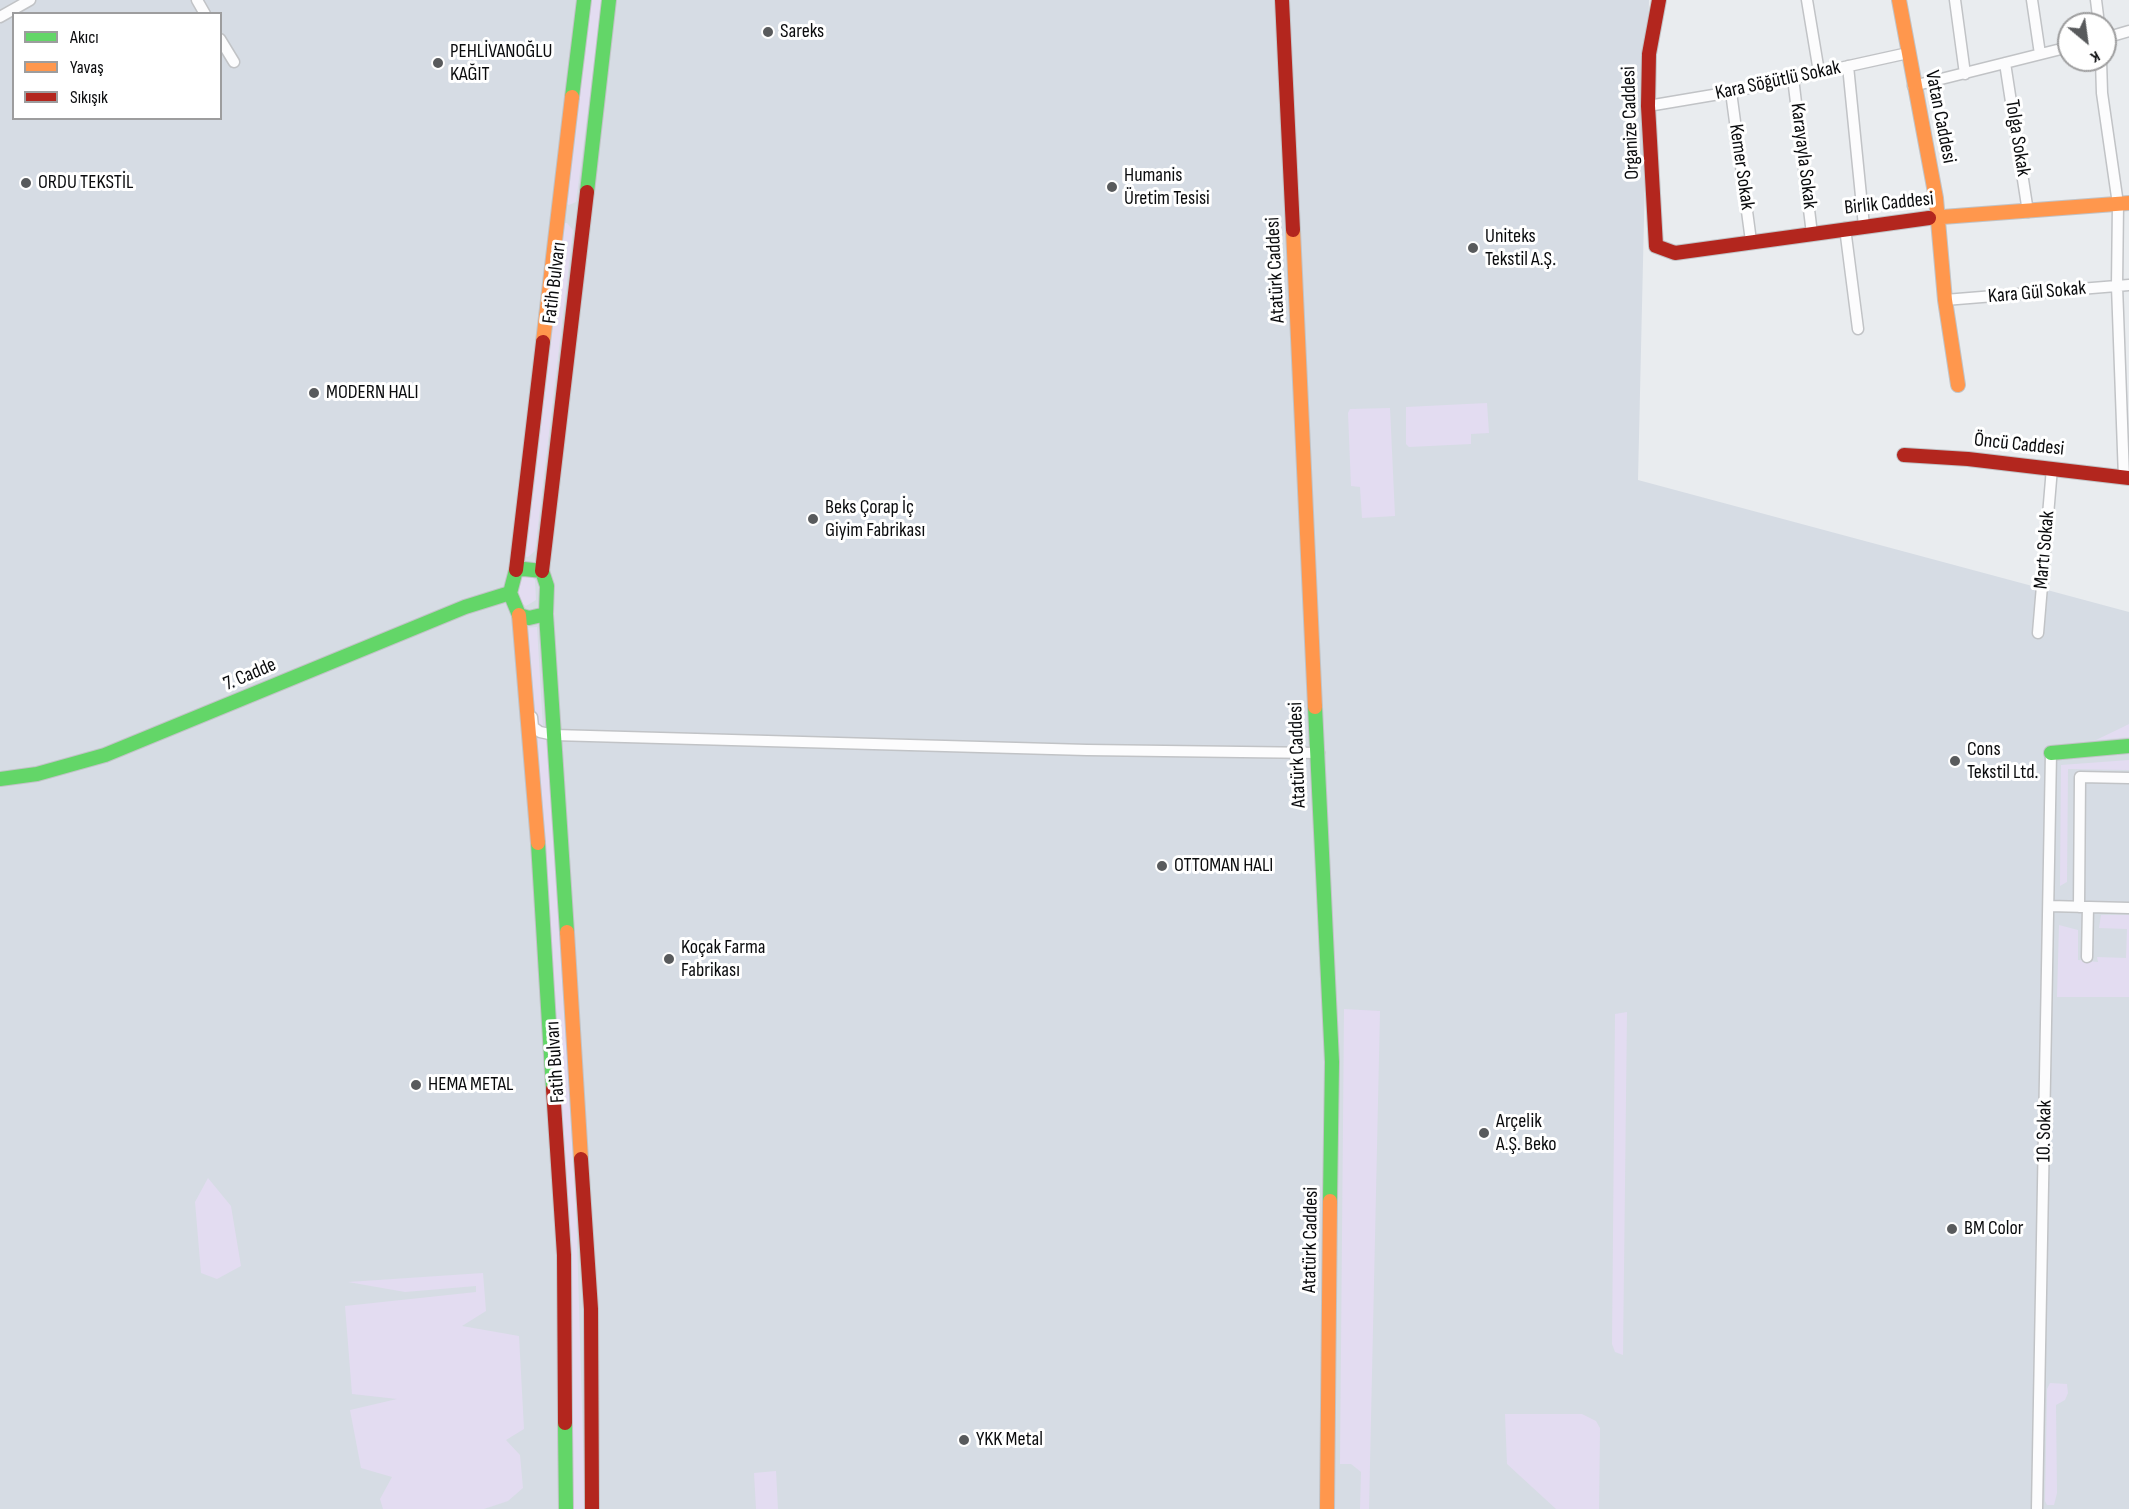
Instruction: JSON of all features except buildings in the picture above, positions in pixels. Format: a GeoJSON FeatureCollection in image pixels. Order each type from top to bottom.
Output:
{"type":"FeatureCollection","features":[{"type":"Feature","properties":{"kind":"street"},"geometry":{"type":"LineString","coordinates":[[0,17],[30,0]]}},
{"type":"Feature","properties":{"kind":"street","name":"Fatih Bulvarı"},"geometry":{"type":"LineString","coordinates":[[566,1509],[564,1255],[527,691],[519,615],[510,593],[516,570],[584,0]]}},
{"type":"Feature","properties":{"kind":"street","name":"Fatih Bulvarı"},"geometry":{"type":"LineString","coordinates":[[591,1509],[591,1309],[546,614],[547,586],[542,571],[609,0]]}},
{"type":"Feature","properties":{"kind":"street","name":"Atatürk Caddesi"},"geometry":{"type":"LineString","coordinates":[[1282,0],[1332,1062],[1327,1509]]}},
{"type":"Feature","properties":{"kind":"street","name":"Organize Caddesi"},"geometry":{"type":"LineString","coordinates":[[1656,246],[1648,106],[1649,54],[1659,0]]}},
{"type":"Feature","properties":{"kind":"street"},"geometry":{"type":"LineString","coordinates":[[1807,0],[1819,72]]}},
{"type":"Feature","properties":{"kind":"street","name":"Vatan Caddesi"},"geometry":{"type":"LineString","coordinates":[[1899,0],[1913,86],[1936,198],[1945,300],[1958,385]]}},
{"type":"Feature","properties":{"kind":"street"},"geometry":{"type":"LineString","coordinates":[[1955,0],[1965,74]]}},
{"type":"Feature","properties":{"kind":"street"},"geometry":{"type":"LineString","coordinates":[[2032,0],[2040,54]]}},
{"type":"Feature","properties":{"kind":"street"},"geometry":{"type":"LineString","coordinates":[[222,42],[234,62]]}},
{"type":"Feature","properties":{"kind":"street"},"geometry":{"type":"LineString","coordinates":[[1913,86],[2057,50]]}},
{"type":"Feature","properties":{"kind":"street","name":"Kara Söğütlü Sokak"},"geometry":{"type":"LineString","coordinates":[[1648,106],[1731,92],[1908,53]]}},
{"type":"Feature","properties":{"kind":"street","name":"Tolga Sokak"},"geometry":{"type":"LineString","coordinates":[[2005,63],[2028,212]]}},
{"type":"Feature","properties":{"kind":"street"},"geometry":{"type":"LineString","coordinates":[[1848,66],[1864,226]]}},
{"type":"Feature","properties":{"kind":"street"},"geometry":{"type":"LineString","coordinates":[[2101,72],[2102,93],[2123,204],[2117,286],[2126,478]]}},
{"type":"Feature","properties":{"kind":"street","name":"Karayayla Sokak"},"geometry":{"type":"LineString","coordinates":[[1793,78],[1812,234]]}},
{"type":"Feature","properties":{"kind":"street","name":"Kemer Sokak"},"geometry":{"type":"LineString","coordinates":[[1731,92],[1751,242]]}},
{"type":"Feature","properties":{"kind":"street","name":"Birlik Caddesi"},"geometry":{"type":"LineString","coordinates":[[1656,246],[1675,253],[1845,228],[1936,218],[2123,204]]}},
{"type":"Feature","properties":{"kind":"street"},"geometry":{"type":"LineString","coordinates":[[1845,228],[1858,329]]}},
{"type":"Feature","properties":{"kind":"street","name":"Kara Gül Sokak"},"geometry":{"type":"LineString","coordinates":[[1945,300],[2129,285]]}},
{"type":"Feature","properties":{"kind":"street","name":"Öncü Caddesi"},"geometry":{"type":"LineString","coordinates":[[1904,455],[2052,468],[2126,478]]}},
{"type":"Feature","properties":{"kind":"street","name":"Martı Sokak"},"geometry":{"type":"LineString","coordinates":[[2038,633],[2052,468]]}},
{"type":"Feature","properties":{"kind":"street"},"geometry":{"type":"LineString","coordinates":[[516,570],[542,571]]}},
{"type":"Feature","properties":{"kind":"street","name":"7. Cadde"},"geometry":{"type":"LineString","coordinates":[[0,779],[37,774],[105,755],[465,607],[510,593]]}},
{"type":"Feature","properties":{"kind":"street"},"geometry":{"type":"LineString","coordinates":[[519,615],[529,618],[546,614]]}},
{"type":"Feature","properties":{"kind":"street"},"geometry":{"type":"LineString","coordinates":[[527,691],[533,727],[540,732],[554,735],[1087,750],[1319,753]]}},
{"type":"Feature","properties":{"kind":"street"},"geometry":{"type":"LineString","coordinates":[[2051,753],[2129,746]]}},
{"type":"Feature","properties":{"kind":"street","name":"10. Sokak"},"geometry":{"type":"LineString","coordinates":[[2037,1509],[2051,753]]}},
{"type":"Feature","properties":{"kind":"street"},"geometry":{"type":"LineString","coordinates":[[2087,957],[2080,777],[2129,778]]}},
{"type":"Feature","properties":{"kind":"street"},"geometry":{"type":"LineString","coordinates":[[2049,906],[2129,908]]}},
{"type":"Feature","properties":{"kind":"shaded area"},"geometry":{"type":"Polygon","coordinates":[[[0,0],[1649,0],[1638,480],[2129,612],[2129,1509],[0,1509],[0,0]]]}},
{"type":"Feature","properties":{"kind":"shaded area"},"geometry":{"type":"Polygon","coordinates":[[[587,0],[602,0],[576,202],[569,205],[563,202],[587,0]]]}},
{"type":"Feature","properties":{"kind":"shaded area"},"geometry":{"type":"Polygon","coordinates":[[[560,223],[567,223],[573,230],[535,551],[528,557],[522,556],[560,223]]]}},
{"type":"Feature","properties":{"kind":"shaded area"},"geometry":{"type":"Polygon","coordinates":[[[1487,403],[1489,433],[1471,434],[1471,444],[1409,447],[1406,444],[1406,407],[1487,403]]]}},
{"type":"Feature","properties":{"kind":"shaded area"},"geometry":{"type":"Polygon","coordinates":[[[1390,408],[1395,516],[1362,518],[1360,487],[1351,486],[1348,413],[1350,409],[1390,408]]]}},
{"type":"Feature","properties":{"kind":"shaded area"},"geometry":{"type":"Polygon","coordinates":[[[530,574],[535,580],[536,600],[526,606],[518,601],[516,583],[521,575],[530,574]]]}},
{"type":"Feature","properties":{"kind":"shaded area"},"geometry":{"type":"Polygon","coordinates":[[[537,627],[543,728],[534,719],[525,628],[537,627]]]}},
{"type":"Feature","properties":{"kind":"shaded area"},"geometry":{"type":"Polygon","coordinates":[[[2129,724],[2129,737],[2096,740],[2123,727],[2129,724]]]}},
{"type":"Feature","properties":{"kind":"shaded area"},"geometry":{"type":"Polygon","coordinates":[[[535,734],[548,741],[576,1205],[585,1509],[571,1509],[535,734]]]}},
{"type":"Feature","properties":{"kind":"shaded area"},"geometry":{"type":"Polygon","coordinates":[[[2129,760],[2129,770],[2068,769],[2067,882],[2060,886],[2061,765],[2129,760]]]}},
{"type":"Feature","properties":{"kind":"shaded area"},"geometry":{"type":"Polygon","coordinates":[[[2101,915],[2129,915],[2129,997],[2057,997],[2059,925],[2078,930],[2078,960],[2098,962],[2097,957],[2126,958],[2127,929],[2099,928],[2101,915]]]}},
{"type":"Feature","properties":{"kind":"shaded area"},"geometry":{"type":"Polygon","coordinates":[[[1344,1009],[1380,1011],[1369,1509],[1360,1509],[1361,1472],[1351,1464],[1340,1464],[1344,1009]]]}},
{"type":"Feature","properties":{"kind":"shaded area"},"geometry":{"type":"Polygon","coordinates":[[[1627,1012],[1623,1355],[1615,1352],[1612,1344],[1615,1014],[1627,1012]]]}},
{"type":"Feature","properties":{"kind":"shaded area"},"geometry":{"type":"Polygon","coordinates":[[[208,1178],[231,1206],[241,1266],[217,1279],[201,1273],[195,1202],[208,1178]]]}},
{"type":"Feature","properties":{"kind":"shaded area"},"geometry":{"type":"Polygon","coordinates":[[[483,1273],[486,1311],[462,1326],[519,1336],[524,1429],[506,1440],[520,1455],[523,1488],[508,1501],[484,1509],[383,1509],[380,1499],[392,1477],[361,1468],[350,1410],[397,1399],[352,1394],[345,1306],[476,1292],[476,1286],[405,1292],[348,1282],[483,1273]]]}},
{"type":"Feature","properties":{"kind":"shaded area"},"geometry":{"type":"Polygon","coordinates":[[[2050,1383],[2067,1384],[2068,1393],[2065,1400],[2056,1405],[2057,1493],[2054,1505],[2047,1505],[2045,1501],[2047,1389],[2050,1383]]]}},
{"type":"Feature","properties":{"kind":"shaded area"},"geometry":{"type":"Polygon","coordinates":[[[1505,1414],[1582,1414],[1596,1421],[1600,1428],[1599,1509],[1556,1509],[1507,1464],[1505,1414]]]}},
{"type":"Feature","properties":{"kind":"shaded area"},"geometry":{"type":"Polygon","coordinates":[[[776,1471],[778,1509],[756,1509],[754,1473],[776,1471]]]}},
{"type":"Feature","properties":{"kind":"traffic: fast"},"geometry":{"type":"LineString","coordinates":[[572,97],[584,0]]}},
{"type":"Feature","properties":{"kind":"traffic: fast"},"geometry":{"type":"LineString","coordinates":[[587,192],[609,0]]}},
{"type":"Feature","properties":{"kind":"traffic: fast"},"geometry":{"type":"LineString","coordinates":[[524,569],[542,571],[547,586],[546,614],[529,618],[519,615],[510,593],[516,570],[524,569]]}},
{"type":"Feature","properties":{"kind":"traffic: fast"},"geometry":{"type":"LineString","coordinates":[[0,779],[37,774],[105,755],[465,607],[510,593]]}},
{"type":"Feature","properties":{"kind":"traffic: fast"},"geometry":{"type":"LineString","coordinates":[[546,614],[567,932]]}},
{"type":"Feature","properties":{"kind":"traffic: fast"},"geometry":{"type":"LineString","coordinates":[[1315,707],[1332,1062],[1330,1201]]}},
{"type":"Feature","properties":{"kind":"traffic: fast"},"geometry":{"type":"LineString","coordinates":[[2051,753],[2129,746]]}},
{"type":"Feature","properties":{"kind":"traffic: fast"},"geometry":{"type":"LineString","coordinates":[[538,843],[553,1089]]}},
{"type":"Feature","properties":{"kind":"traffic: fast"},"geometry":{"type":"LineString","coordinates":[[565,1423],[566,1509]]}},
{"type":"Feature","properties":{"kind":"traffic: slow"},"geometry":{"type":"LineString","coordinates":[[1899,0],[1936,198],[1945,300],[1958,385]]}},
{"type":"Feature","properties":{"kind":"traffic: slow"},"geometry":{"type":"LineString","coordinates":[[543,342],[572,97]]}},
{"type":"Feature","properties":{"kind":"traffic: slow"},"geometry":{"type":"LineString","coordinates":[[1929,218],[2129,203]]}},
{"type":"Feature","properties":{"kind":"traffic: slow"},"geometry":{"type":"LineString","coordinates":[[1293,230],[1315,707]]}},
{"type":"Feature","properties":{"kind":"traffic: slow"},"geometry":{"type":"LineString","coordinates":[[519,615],[538,843]]}},
{"type":"Feature","properties":{"kind":"traffic: slow"},"geometry":{"type":"LineString","coordinates":[[567,932],[581,1159]]}},
{"type":"Feature","properties":{"kind":"traffic: slow"},"geometry":{"type":"LineString","coordinates":[[1327,1509],[1330,1201]]}},
{"type":"Feature","properties":{"kind":"traffic: jam"},"geometry":{"type":"LineString","coordinates":[[1282,0],[1293,230]]}},
{"type":"Feature","properties":{"kind":"traffic: jam"},"geometry":{"type":"LineString","coordinates":[[1659,0],[1649,54],[1648,106],[1656,246],[1675,253],[1929,218]]}},
{"type":"Feature","properties":{"kind":"traffic: jam"},"geometry":{"type":"LineString","coordinates":[[542,571],[587,192]]}},
{"type":"Feature","properties":{"kind":"traffic: jam"},"geometry":{"type":"LineString","coordinates":[[516,570],[543,342]]}},
{"type":"Feature","properties":{"kind":"traffic: jam"},"geometry":{"type":"LineString","coordinates":[[1904,455],[1968,459],[2129,478]]}},
{"type":"Feature","properties":{"kind":"traffic: jam"},"geometry":{"type":"LineString","coordinates":[[553,1089],[564,1255],[565,1423]]}},
{"type":"Feature","properties":{"kind":"traffic: jam"},"geometry":{"type":"LineString","coordinates":[[581,1159],[591,1309],[592,1509]]}},
{"type":"Feature","properties":{"kind":"place","name":"Sareks"},"geometry":{"type":"Point","coordinates":[768,32]}},
{"type":"Feature","properties":{"kind":"place","name":"PEHLİVANOĞLU KAĞIT"},"geometry":{"type":"Point","coordinates":[438,63]}},
{"type":"Feature","properties":{"kind":"place","name":"ORDU TEKSTİL"},"geometry":{"type":"Point","coordinates":[26,183]}},
{"type":"Feature","properties":{"kind":"place","name":"Humanis Üretim Tesisi"},"geometry":{"type":"Point","coordinates":[1112,187]}},
{"type":"Feature","properties":{"kind":"place","name":"Uniteks Tekstil A.Ş."},"geometry":{"type":"Point","coordinates":[1473,248]}},
{"type":"Feature","properties":{"kind":"place","name":"MODERN HALI"},"geometry":{"type":"Point","coordinates":[314,393]}},
{"type":"Feature","properties":{"kind":"place","name":"Beks Çorap İç Giyim Fabrikası"},"geometry":{"type":"Point","coordinates":[813,519]}},
{"type":"Feature","properties":{"kind":"place","name":"Cons Tekstil Ltd."},"geometry":{"type":"Point","coordinates":[1955,761]}},
{"type":"Feature","properties":{"kind":"place","name":"OTTOMAN HALI"},"geometry":{"type":"Point","coordinates":[1162,866]}},
{"type":"Feature","properties":{"kind":"place","name":"Koçak Farma Fabrikası"},"geometry":{"type":"Point","coordinates":[669,959]}},
{"type":"Feature","properties":{"kind":"place","name":"HEMA METAL"},"geometry":{"type":"Point","coordinates":[416,1085]}},
{"type":"Feature","properties":{"kind":"place","name":"Arçelik A.Ş. Beko"},"geometry":{"type":"Point","coordinates":[1484,1133]}},
{"type":"Feature","properties":{"kind":"place","name":"BM Color"},"geometry":{"type":"Point","coordinates":[1952,1229]}},
{"type":"Feature","properties":{"kind":"place","name":"YKK Metal"},"geometry":{"type":"Point","coordinates":[964,1440]}}]}
